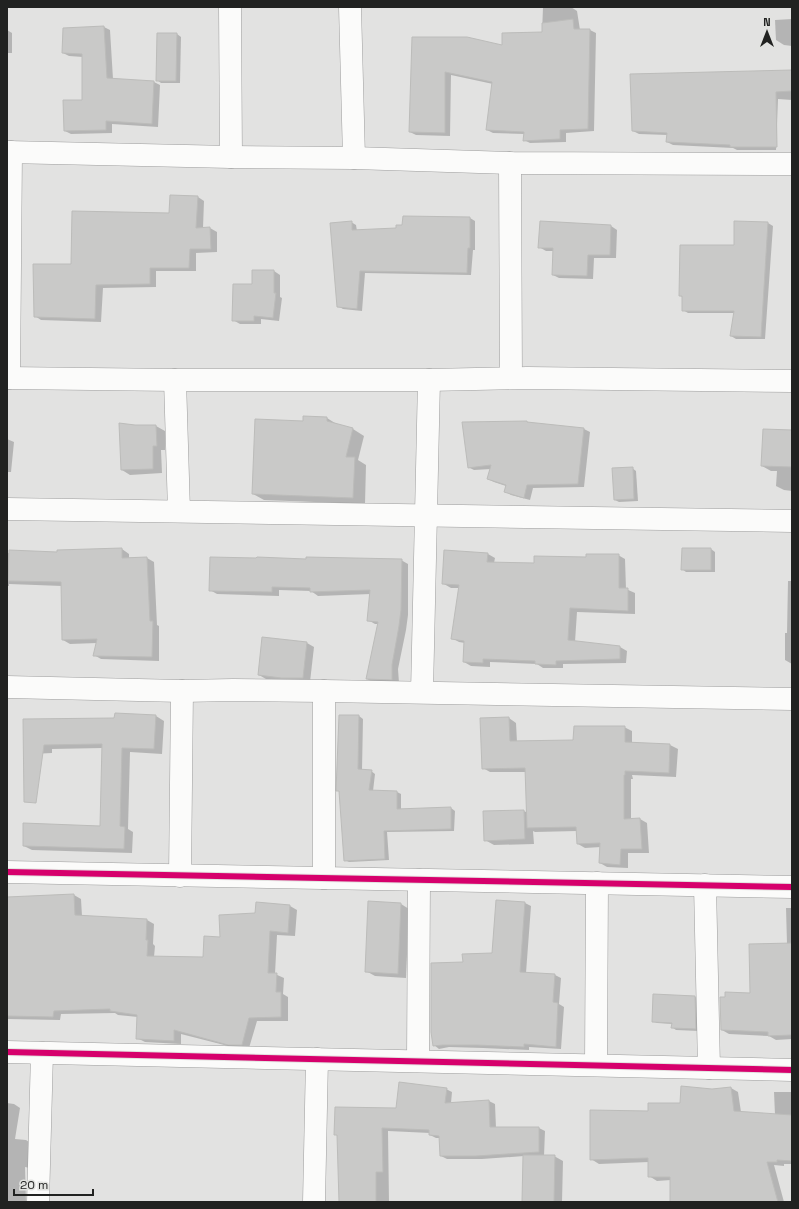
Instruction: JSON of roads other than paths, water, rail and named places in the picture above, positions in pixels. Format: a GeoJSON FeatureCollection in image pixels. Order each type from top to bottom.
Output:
{"type":"FeatureCollection","features":[{"type":"Feature","properties":{"kind":"street"},"geometry":{"type":"LineString","coordinates":[[230,7],[231,157]]}},
{"type":"Feature","properties":{"kind":"street"},"geometry":{"type":"LineString","coordinates":[[350,7],[354,158]]}},
{"type":"Feature","properties":{"kind":"street"},"geometry":{"type":"LineString","coordinates":[[792,164],[510,163],[354,158],[9,152],[8,378],[175,380],[429,380],[511,378],[792,381]]}},
{"type":"Feature","properties":{"kind":"street"},"geometry":{"type":"LineString","coordinates":[[510,163],[511,378]]}},
{"type":"Feature","properties":{"kind":"street"},"geometry":{"type":"LineString","coordinates":[[175,380],[179,512]]}},
{"type":"Feature","properties":{"kind":"street"},"geometry":{"type":"LineString","coordinates":[[422,692],[429,380]]}},
{"type":"Feature","properties":{"kind":"street"},"geometry":{"type":"LineString","coordinates":[[7,509],[792,521]]}},
{"type":"Feature","properties":{"kind":"street"},"geometry":{"type":"LineString","coordinates":[[7,687],[182,691],[233,690],[422,692],[792,699]]}},
{"type":"Feature","properties":{"kind":"street"},"geometry":{"type":"LineString","coordinates":[[180,876],[182,691]]}},
{"type":"Feature","properties":{"kind":"street"},"geometry":{"type":"LineString","coordinates":[[324,691],[324,878]]}},
{"type":"Feature","properties":{"kind":"street"},"geometry":{"type":"LineString","coordinates":[[7,872],[792,887]]}},
{"type":"Feature","properties":{"kind":"street"},"geometry":{"type":"LineString","coordinates":[[418,1061],[419,880]]}},
{"type":"Feature","properties":{"kind":"street"},"geometry":{"type":"LineString","coordinates":[[596,1065],[597,884]]}},
{"type":"Feature","properties":{"kind":"street"},"geometry":{"type":"LineString","coordinates":[[705,885],[709,1068]]}},
{"type":"Feature","properties":{"kind":"street"},"geometry":{"type":"LineString","coordinates":[[7,1052],[792,1070]]}},
{"type":"Feature","properties":{"kind":"street"},"geometry":{"type":"LineString","coordinates":[[38,1202],[42,1053]]}},
{"type":"Feature","properties":{"kind":"street"},"geometry":{"type":"LineString","coordinates":[[314,1202],[317,1059]]}}]}
